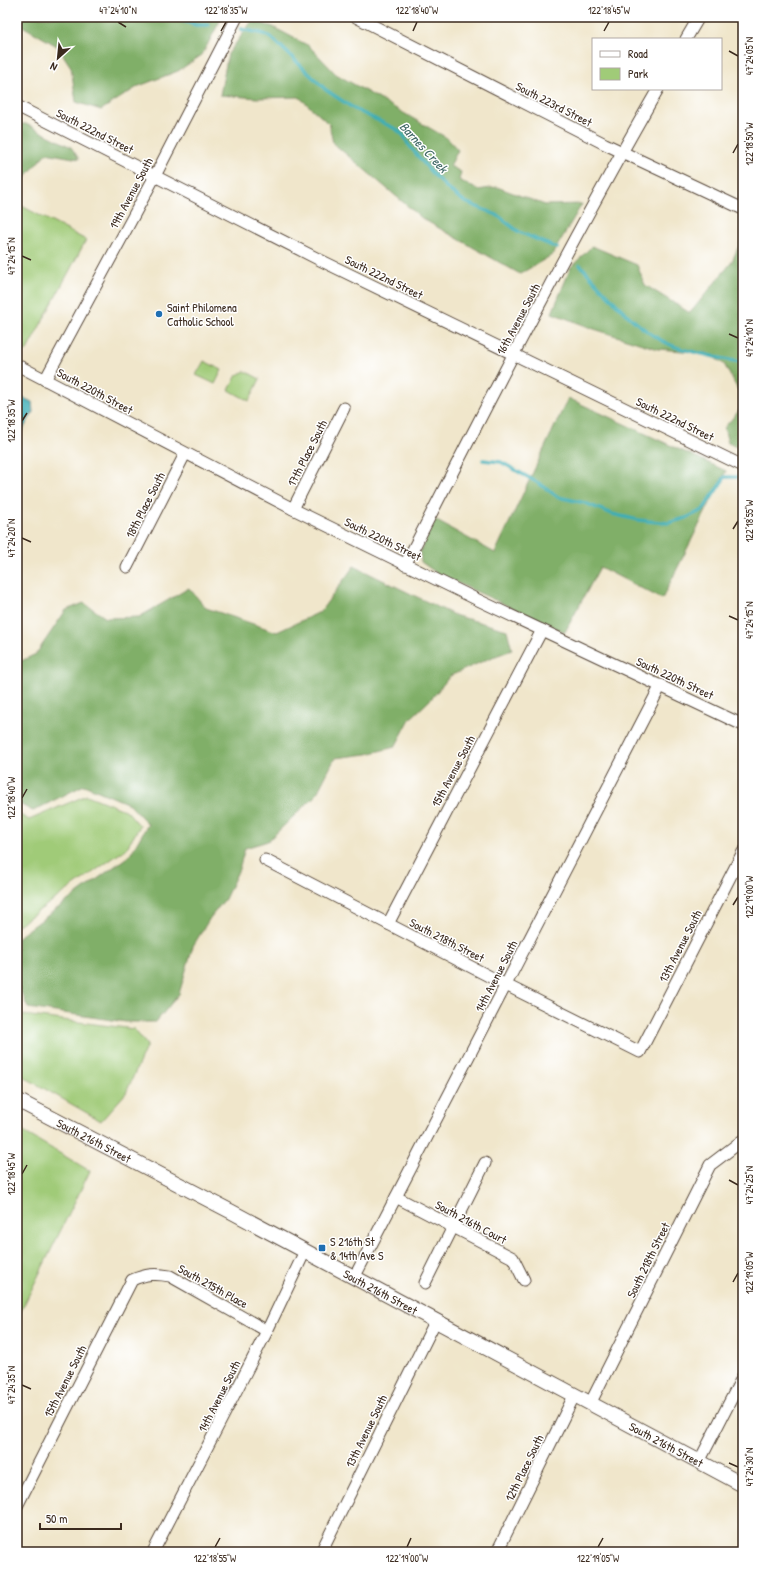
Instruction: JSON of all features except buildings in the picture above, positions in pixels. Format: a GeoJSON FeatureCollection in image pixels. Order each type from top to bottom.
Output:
{"type":"FeatureCollection","features":[{"type":"Feature","properties":{"kind":"main road","name":"South 216th Street"},"geometry":{"type":"LineString","coordinates":[[17,1100],[305,1251],[435,1322],[743,1485]]}},
{"type":"Feature","properties":{"kind":"street","name":"19th Avenue South"},"geometry":{"type":"LineString","coordinates":[[45,380],[237,17]]}},
{"type":"Feature","properties":{"kind":"street","name":"South 223rd Street"},"geometry":{"type":"LineString","coordinates":[[356,17],[621,152],[743,208]]}},
{"type":"Feature","properties":{"kind":"street"},"geometry":{"type":"LineString","coordinates":[[687,38],[699,17]]}},
{"type":"Feature","properties":{"kind":"street","name":"16th Avenue South"},"geometry":{"type":"LineString","coordinates":[[405,565],[621,152],[657,90]]}},
{"type":"Feature","properties":{"kind":"street","name":"South 222nd Street"},"geometry":{"type":"LineString","coordinates":[[17,106],[513,356],[743,466]]}},
{"type":"Feature","properties":{"kind":"street","name":"South 220th Street"},"geometry":{"type":"LineString","coordinates":[[17,365],[186,454],[405,565],[743,725]]}},
{"type":"Feature","properties":{"kind":"street","name":"17th Place South"},"geometry":{"type":"LineString","coordinates":[[293,509],[344,408]]}},
{"type":"Feature","properties":{"kind":"street","name":"18th Place South"},"geometry":{"type":"LineString","coordinates":[[128,568],[186,454]]}},
{"type":"Feature","properties":{"kind":"street","name":"15th Avenue South"},"geometry":{"type":"LineString","coordinates":[[388,924],[542,630]]}},
{"type":"Feature","properties":{"kind":"street","name":"14th Avenue South"},"geometry":{"type":"LineString","coordinates":[[354,1278],[661,685]]}},
{"type":"Feature","properties":{"kind":"street","name":"13th Avenue South"},"geometry":{"type":"LineString","coordinates":[[640,1052],[743,852]]}},
{"type":"Feature","properties":{"kind":"street","name":"South 218th Street"},"geometry":{"type":"LineString","coordinates":[[265,860],[506,985],[640,1052]]}},
{"type":"Feature","properties":{"kind":"street","name":"South 218th Street"},"geometry":{"type":"LineString","coordinates":[[590,1404],[710,1165],[743,1140]]}},
{"type":"Feature","properties":{"kind":"street"},"geometry":{"type":"LineString","coordinates":[[425,1283],[485,1163]]}},
{"type":"Feature","properties":{"kind":"street","name":"South 216th Court"},"geometry":{"type":"LineString","coordinates":[[396,1197],[513,1258],[524,1280]]}},
{"type":"Feature","properties":{"kind":"street","name":"14th Avenue South"},"geometry":{"type":"LineString","coordinates":[[153,1552],[267,1331],[305,1251]]}},
{"type":"Feature","properties":{"kind":"street","name":"South 215th Place"},"geometry":{"type":"LineString","coordinates":[[144,1275],[156,1273],[170,1276],[267,1331]]}},
{"type":"Feature","properties":{"kind":"street","name":"15th Avenue South"},"geometry":{"type":"LineString","coordinates":[[17,1506],[126,1289],[132,1280],[144,1275]]}},
{"type":"Feature","properties":{"kind":"street","name":"13th Avenue South"},"geometry":{"type":"LineString","coordinates":[[321,1552],[435,1322]]}},
{"type":"Feature","properties":{"kind":"street"},"geometry":{"type":"LineString","coordinates":[[699,1462],[743,1376]]}},
{"type":"Feature","properties":{"kind":"street","name":"12th Place South"},"geometry":{"type":"LineString","coordinates":[[497,1552],[574,1396]]}},
{"type":"Feature","properties":{"kind":"green space"},"geometry":{"type":"Polygon","coordinates":[[[17,17],[222,17],[202,55],[178,71],[139,86],[101,110],[76,102],[71,67],[57,46],[19,24],[17,26],[17,17]]]}},
{"type":"Feature","properties":{"kind":"green space"},"geometry":{"type":"Polygon","coordinates":[[[252,21],[273,27],[309,46],[336,74],[447,138],[458,150],[450,166],[461,172],[459,180],[478,190],[497,187],[545,205],[582,204],[552,255],[520,274],[423,219],[333,143],[329,124],[299,97],[257,98],[220,95],[228,54],[252,21]]]}},
{"type":"Feature","properties":{"kind":"green space"},"geometry":{"type":"Polygon","coordinates":[[[17,124],[26,124],[71,147],[79,159],[46,153],[17,187],[17,124]]]}},
{"type":"Feature","properties":{"kind":"green space"},"geometry":{"type":"Polygon","coordinates":[[[18,204],[86,240],[26,352],[17,347],[18,204]]]}},
{"type":"Feature","properties":{"kind":"green space"},"geometry":{"type":"Polygon","coordinates":[[[743,237],[743,399],[724,364],[707,353],[658,349],[594,329],[552,313],[571,267],[592,246],[637,265],[645,285],[690,313],[731,263],[743,237]]]}},
{"type":"Feature","properties":{"kind":"green space"},"geometry":{"type":"Polygon","coordinates":[[[204,361],[222,370],[215,384],[196,375],[204,361]]]}},
{"type":"Feature","properties":{"kind":"green space"},"geometry":{"type":"Polygon","coordinates":[[[245,371],[260,379],[249,401],[229,390],[237,375],[245,371]]]}},
{"type":"Feature","properties":{"kind":"green space"},"geometry":{"type":"Polygon","coordinates":[[[568,398],[726,471],[662,599],[600,567],[565,632],[438,574],[421,562],[420,552],[435,520],[495,553],[568,398]]]}},
{"type":"Feature","properties":{"kind":"green space"},"geometry":{"type":"Polygon","coordinates":[[[743,406],[743,450],[728,443],[724,428],[743,406]]]}},
{"type":"Feature","properties":{"kind":"green space"},"geometry":{"type":"Polygon","coordinates":[[[354,566],[454,615],[507,630],[512,650],[450,676],[432,698],[410,719],[395,747],[367,754],[335,758],[316,795],[268,841],[245,848],[239,869],[225,899],[210,918],[193,946],[179,994],[156,1022],[126,1022],[28,1008],[17,983],[17,938],[130,855],[148,824],[129,804],[84,785],[33,811],[17,803],[17,663],[36,654],[66,610],[84,603],[106,618],[139,617],[189,588],[206,608],[277,632],[320,612],[354,566]]]}},
{"type":"Feature","properties":{"kind":"green space"},"geometry":{"type":"Polygon","coordinates":[[[87,795],[127,811],[140,826],[126,849],[17,926],[17,813],[29,820],[87,795]]]}},
{"type":"Feature","properties":{"kind":"green space"},"geometry":{"type":"Polygon","coordinates":[[[17,1002],[23,1015],[134,1029],[147,1045],[126,1093],[101,1121],[17,1073],[17,1002]]]}},
{"type":"Feature","properties":{"kind":"green space"},"geometry":{"type":"Polygon","coordinates":[[[17,1128],[90,1171],[17,1319],[17,1128]]]}},
{"type":"Feature","properties":{"kind":"water"},"geometry":{"type":"Polygon","coordinates":[[[19,396],[32,402],[33,412],[17,440],[17,398],[19,396]]]}},
{"type":"Feature","properties":{"kind":"waterway","name":"Barnes Creek"},"geometry":{"type":"LineString","coordinates":[[171,17],[196,25],[208,25]]}},
{"type":"Feature","properties":{"kind":"waterway","name":"Barnes Creek"},"geometry":{"type":"LineString","coordinates":[[241,29],[264,34],[272,38],[326,90],[356,110],[396,129],[404,136],[408,144],[430,171],[449,190],[465,202],[497,215],[519,232],[557,248]]}},
{"type":"Feature","properties":{"kind":"waterway","name":"Barnes Creek"},"geometry":{"type":"LineString","coordinates":[[580,265],[622,310],[645,330],[658,338],[684,350],[743,362]]}},
{"type":"Feature","properties":{"kind":"waterway"},"geometry":{"type":"LineString","coordinates":[[483,460],[501,462],[540,484],[558,497],[585,503],[612,514],[638,520],[668,523],[686,518],[703,510],[725,477],[743,477]]}},
{"type":"Feature","properties":{"kind":"place","name":"Saint Philomena Catholic School"},"geometry":{"type":"Point","coordinates":[159,314]}},
{"type":"Feature","properties":{"kind":"place","name":"S 216th St & 14th Ave S"},"geometry":{"type":"Point","coordinates":[322,1248]}}]}
